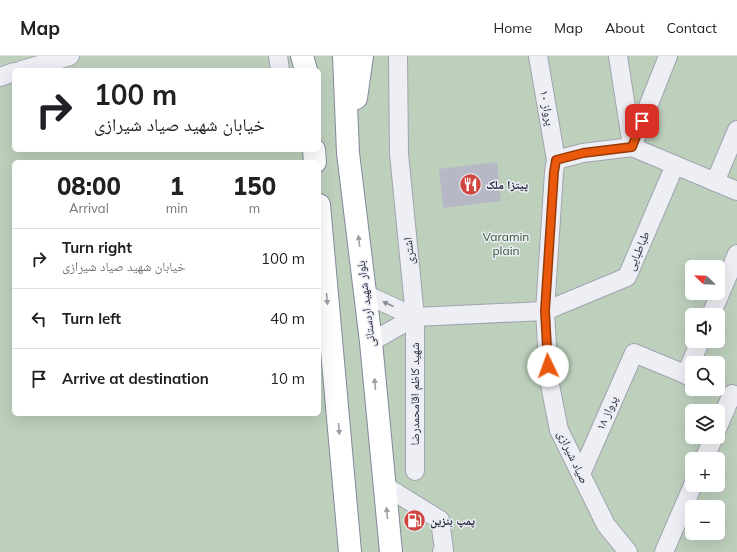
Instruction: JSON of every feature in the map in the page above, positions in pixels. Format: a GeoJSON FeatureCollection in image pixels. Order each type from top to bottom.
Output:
{"type":"FeatureCollection","features":[{"type":"Feature","properties":{"kind":"highway"},"geometry":{"type":"LineString","coordinates":[[302,56],[305,68]]}},
{"type":"Feature","properties":{"kind":"highway","name":"بلوار شهید اردستانی"},"geometry":{"type":"LineString","coordinates":[[344,56],[348,153],[366,294],[391,552]]}},
{"type":"Feature","properties":{"kind":"highway"},"geometry":{"type":"LineString","coordinates":[[348,153],[362,56]]}},
{"type":"Feature","properties":{"kind":"highway"},"geometry":{"type":"LineString","coordinates":[[321,227],[350,552]]}},
{"type":"Feature","properties":{"kind":"street"},"geometry":{"type":"LineString","coordinates":[[29,68],[70,56]]}},
{"type":"Feature","properties":{"kind":"street"},"geometry":{"type":"LineString","coordinates":[[278,56],[280,68]]}},
{"type":"Feature","properties":{"kind":"street","name":"اشتری"},"geometry":{"type":"LineString","coordinates":[[398,56],[399,154],[416,317]]}},
{"type":"Feature","properties":{"kind":"street","name":"پرواز ۱۰"},"geometry":{"type":"LineString","coordinates":[[538,56],[556,160]]}},
{"type":"Feature","properties":{"kind":"street"},"geometry":{"type":"LineString","coordinates":[[618,56],[632,147]]}},
{"type":"Feature","properties":{"kind":"street"},"geometry":{"type":"LineString","coordinates":[[632,147],[668,56]]}},
{"type":"Feature","properties":{"kind":"street"},"geometry":{"type":"LineString","coordinates":[[0,77],[12,73]]}},
{"type":"Feature","properties":{"kind":"street"},"geometry":{"type":"LineString","coordinates":[[715,182],[737,130]]}},
{"type":"Feature","properties":{"kind":"street"},"geometry":{"type":"LineString","coordinates":[[556,160],[583,153],[632,147],[737,191]]}},
{"type":"Feature","properties":{"kind":"street","name":"صیاد شیرازی"},"geometry":{"type":"LineString","coordinates":[[556,160],[545,311],[549,380],[559,430],[606,525],[628,552]]}},
{"type":"Feature","properties":{"kind":"street","name":"طباطبایی"},"geometry":{"type":"LineString","coordinates":[[545,311],[627,277],[675,165]]}},
{"type":"Feature","properties":{"kind":"street"},"geometry":{"type":"LineString","coordinates":[[714,308],[737,254]]}},
{"type":"Feature","properties":{"kind":"street"},"geometry":{"type":"LineString","coordinates":[[366,294],[416,317]]}},
{"type":"Feature","properties":{"kind":"street"},"geometry":{"type":"LineString","coordinates":[[371,342],[416,317],[545,311]]}},
{"type":"Feature","properties":{"kind":"street","name":"شهید کاظم اقامحمدرضا"},"geometry":{"type":"LineString","coordinates":[[415,471],[416,317]]}},
{"type":"Feature","properties":{"kind":"street","name":"پرواز ۱۸"},"geometry":{"type":"LineString","coordinates":[[581,474],[634,352],[685,374]]}},
{"type":"Feature","properties":{"kind":"street"},"geometry":{"type":"LineString","coordinates":[[725,405],[729,393]]}},
{"type":"Feature","properties":{"kind":"street"},"geometry":{"type":"LineString","coordinates":[[384,486],[440,520],[444,550],[442,552]]}},
{"type":"Feature","properties":{"kind":"street"},"geometry":{"type":"LineString","coordinates":[[664,552],[690,492]]}},
{"type":"Feature","properties":{"kind":"green space","name":"Varamin plain"},"geometry":{"type":"Polygon","coordinates":[[[0,56],[737,56],[737,552],[0,552],[0,56]]]}},
{"type":"Feature","properties":{"kind":"building","name":"پیتزا ملک"},"geometry":{"type":"Polygon","coordinates":[[[497,162],[501,201],[443,208],[439,169],[497,162]]]}},
{"type":"Feature","properties":{"kind":"place","name":"پیتزا ملک"},"geometry":{"type":"Point","coordinates":[470,185]}},
{"type":"Feature","properties":{"kind":"place","name":"پمپ بنزین"},"geometry":{"type":"Point","coordinates":[415,521]}},
{"type":"Feature","properties":{"kind":"route"},"geometry":{"type":"LineString","coordinates":[[548,366],[545,311],[556,160],[583,153],[632,147],[642,121]]}}]}
